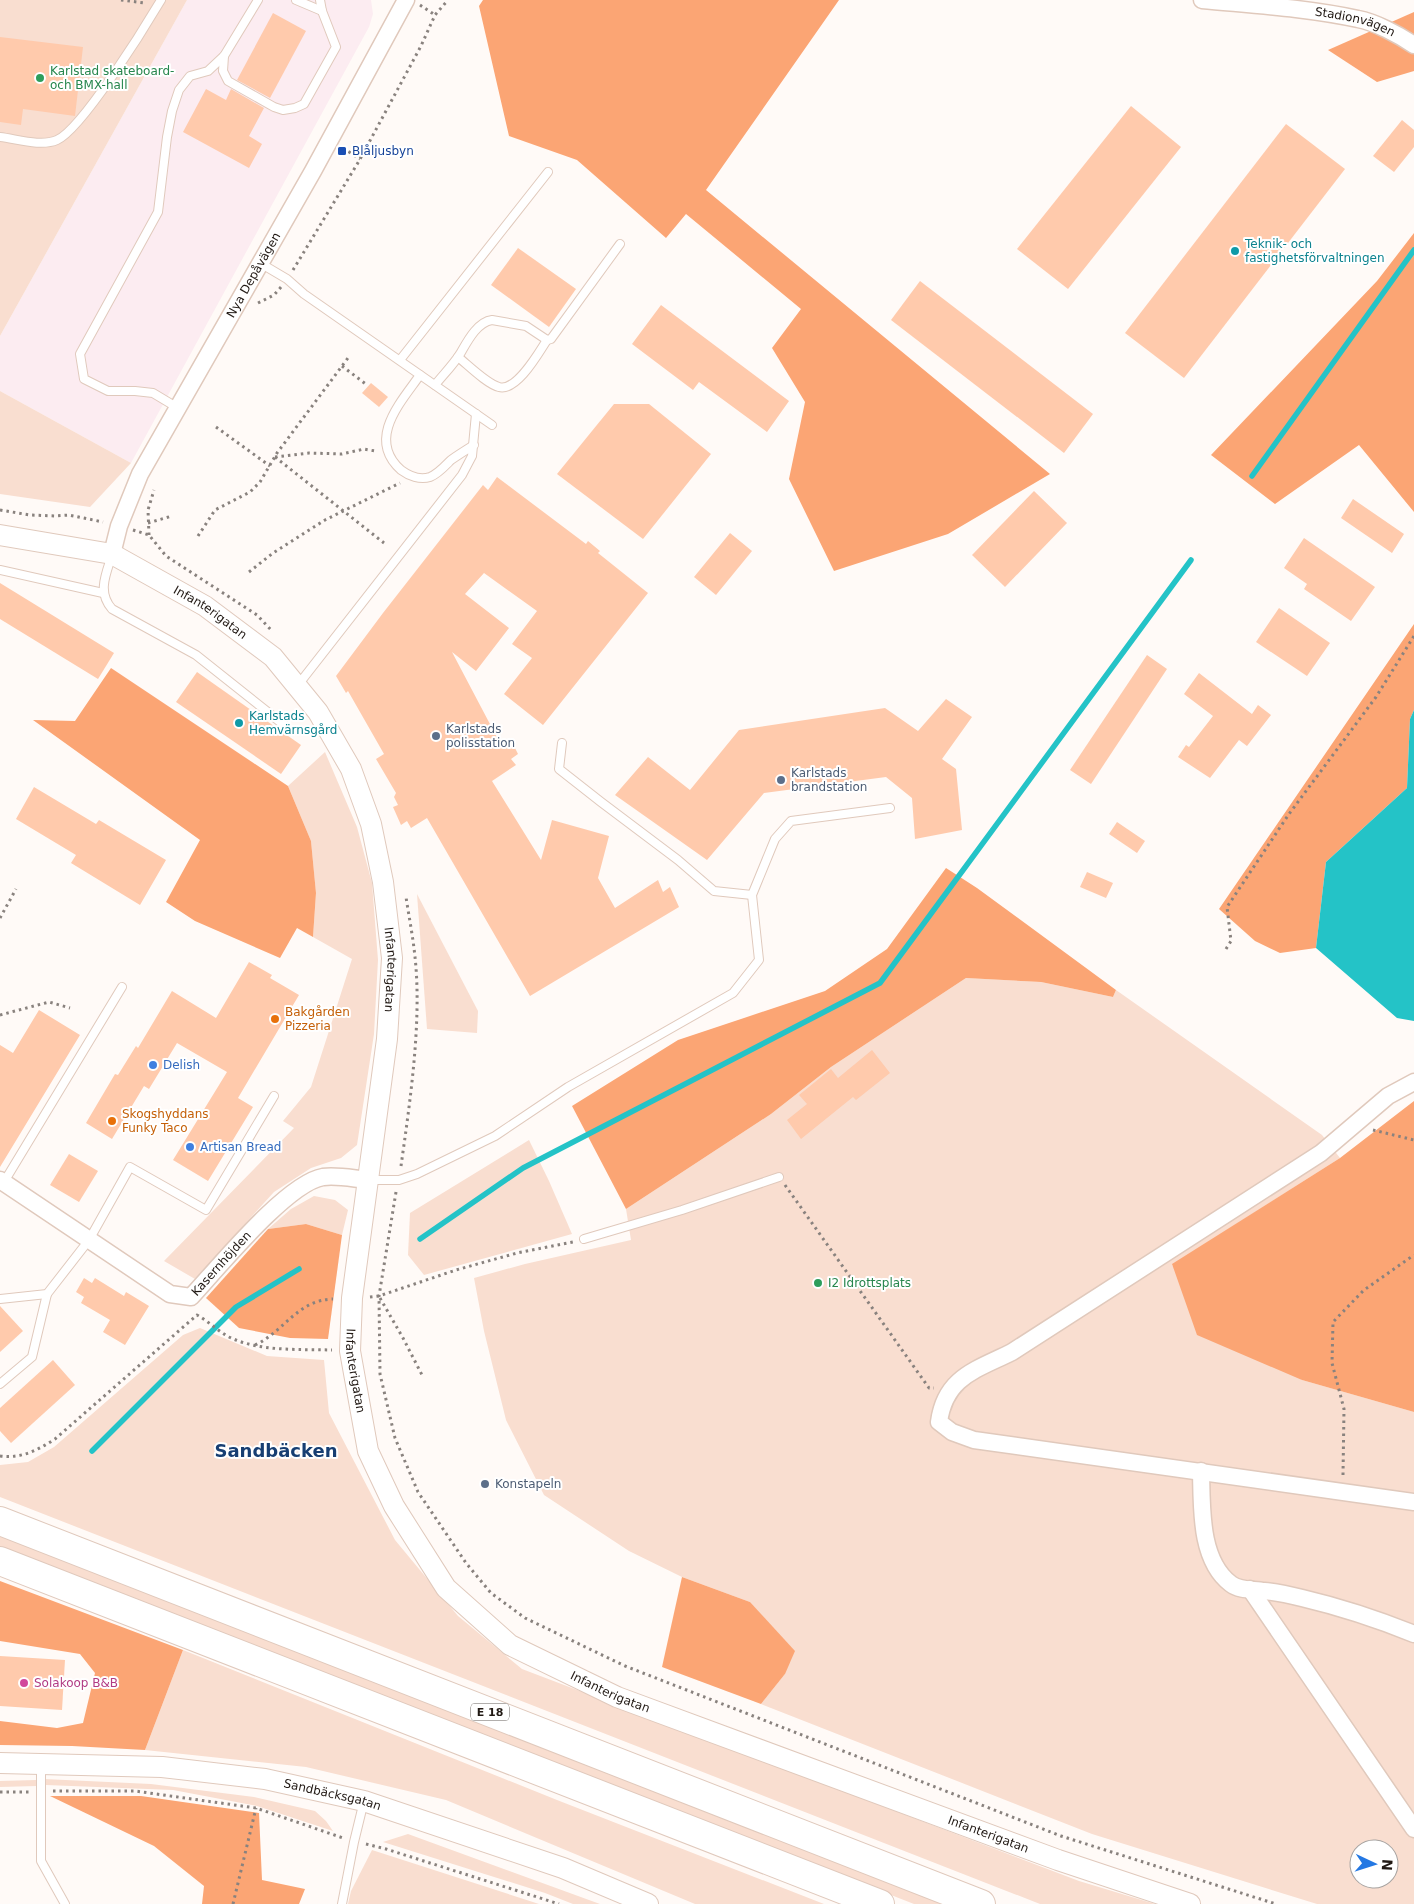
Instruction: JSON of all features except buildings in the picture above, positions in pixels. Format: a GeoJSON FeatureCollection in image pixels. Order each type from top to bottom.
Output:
{"type":"FeatureCollection","features":[{"type":"Feature","properties":{"kind":"highway","name":"E 18"},"geometry":{"type":"LineString","coordinates":[[0,1521],[981,1904]]}},
{"type":"Feature","properties":{"kind":"highway"},"geometry":{"type":"LineString","coordinates":[[0,1561],[880,1904]]}},
{"type":"Feature","properties":{"kind":"street","name":"Nya Depåvägen"},"geometry":{"type":"LineString","coordinates":[[112,554],[118,526],[140,474],[318,162],[406,0]]}},
{"type":"Feature","properties":{"kind":"street","name":"Stadionvägen"},"geometry":{"type":"LineString","coordinates":[[1202,0],[1290,9],[1360,19],[1403,38],[1414,45]]}},
{"type":"Feature","properties":{"kind":"street","name":"Infanterigatan"},"geometry":{"type":"LineString","coordinates":[[0,535],[112,554],[205,606],[303,679],[318,712],[351,769],[371,824],[383,882],[392,958],[387,1039],[352,1298],[350,1351],[368,1451],[394,1506],[446,1588],[510,1645],[617,1697],[1058,1860],[1190,1904]]}},
{"type":"Feature","properties":{"kind":"street"},"geometry":{"type":"LineString","coordinates":[[1414,1082],[1388,1096],[1320,1153],[1012,1352],[966,1374],[950,1390],[941,1407],[939,1422],[952,1432],[974,1440],[1201,1470],[1414,1502]]}},
{"type":"Feature","properties":{"kind":"street","name":"Kasernhöjden"},"geometry":{"type":"LineString","coordinates":[[2,1181],[170,1294],[191,1297],[272,1210],[305,1185],[322,1177],[369,1180]]}},
{"type":"Feature","properties":{"kind":"street"},"geometry":{"type":"LineString","coordinates":[[1201,1470],[1203,1528],[1212,1557],[1219,1570],[1231,1584],[1238,1588],[1266,1591],[1324,1604],[1376,1619],[1414,1634]]}},
{"type":"Feature","properties":{"kind":"street"},"geometry":{"type":"LineString","coordinates":[[1250,1589],[1414,1829]]}},
{"type":"Feature","properties":{"kind":"street","name":"Sandbäcksgatan"},"geometry":{"type":"LineString","coordinates":[[0,1763],[162,1767],[265,1779],[364,1801],[563,1868],[648,1904]]}},
{"type":"Feature","properties":{"kind":"lane"},"geometry":{"type":"LineString","coordinates":[[0,137],[46,143],[63,137],[96,97],[147,25],[161,0]]}},
{"type":"Feature","properties":{"kind":"lane"},"geometry":{"type":"LineString","coordinates":[[178,408],[153,393],[108,391],[84,379],[80,354],[158,212],[167,137],[172,111],[179,90],[190,76],[208,71],[224,56],[258,0]]}},
{"type":"Feature","properties":{"kind":"lane"},"geometry":{"type":"LineString","coordinates":[[296,0],[322,11]]}},
{"type":"Feature","properties":{"kind":"lane"},"geometry":{"type":"LineString","coordinates":[[224,56],[222,71],[228,81],[274,107],[284,110],[304,104],[336,47],[322,11],[320,0]]}},
{"type":"Feature","properties":{"kind":"lane"},"geometry":{"type":"LineString","coordinates":[[400,360],[548,172]]}},
{"type":"Feature","properties":{"kind":"lane"},"geometry":{"type":"LineString","coordinates":[[458,357],[494,385],[504,388],[512,384],[525,373],[547,340],[554,336],[620,244]]}},
{"type":"Feature","properties":{"kind":"lane"},"geometry":{"type":"LineString","coordinates":[[260,263],[287,279],[492,425]]}},
{"type":"Feature","properties":{"kind":"lane"},"geometry":{"type":"LineString","coordinates":[[435,385],[458,357],[475,331],[486,321],[492,320],[526,326],[547,340]]}},
{"type":"Feature","properties":{"kind":"lane"},"geometry":{"type":"LineString","coordinates":[[420,375],[388,423],[386,434],[389,452],[396,464],[402,471],[411,476],[427,478],[433,476],[474,445]]}},
{"type":"Feature","properties":{"kind":"lane"},"geometry":{"type":"LineString","coordinates":[[303,679],[462,475],[470,460],[474,445],[476,414]]}},
{"type":"Feature","properties":{"kind":"lane"},"geometry":{"type":"LineString","coordinates":[[112,554],[103,593],[106,603],[112,609],[196,655],[284,724]]}},
{"type":"Feature","properties":{"kind":"lane"},"geometry":{"type":"LineString","coordinates":[[0,570],[103,593]]}},
{"type":"Feature","properties":{"kind":"lane"},"geometry":{"type":"LineString","coordinates":[[562,743],[559,769],[678,860],[714,891],[752,895]]}},
{"type":"Feature","properties":{"kind":"lane"},"geometry":{"type":"LineString","coordinates":[[369,1180],[398,1180],[417,1174],[495,1136],[568,1087],[733,993],[759,960],[752,895],[775,839],[792,821],[890,808]]}},
{"type":"Feature","properties":{"kind":"lane"},"geometry":{"type":"LineString","coordinates":[[2,1181],[122,987]]}},
{"type":"Feature","properties":{"kind":"lane"},"geometry":{"type":"LineString","coordinates":[[0,1384],[32,1357],[47,1294],[89,1240],[130,1167],[206,1210],[274,1096]]}},
{"type":"Feature","properties":{"kind":"lane"},"geometry":{"type":"LineString","coordinates":[[584,1239],[682,1210],[779,1177]]}},
{"type":"Feature","properties":{"kind":"lane"},"geometry":{"type":"LineString","coordinates":[[0,1299],[47,1294]]}},
{"type":"Feature","properties":{"kind":"lane"},"geometry":{"type":"LineString","coordinates":[[41,1764],[41,1861],[65,1904]]}},
{"type":"Feature","properties":{"kind":"lane"},"geometry":{"type":"LineString","coordinates":[[342,1904],[364,1801]]}},
{"type":"Feature","properties":{"kind":"path"},"geometry":{"type":"LineString","coordinates":[[341,146],[360,159]]}},
{"type":"Feature","properties":{"kind":"path"},"geometry":{"type":"LineString","coordinates":[[198,536],[215,510],[250,492],[348,358]]}},
{"type":"Feature","properties":{"kind":"path"},"geometry":{"type":"LineString","coordinates":[[342,366],[366,385]]}},
{"type":"Feature","properties":{"kind":"path"},"geometry":{"type":"LineString","coordinates":[[216,427],[270,466]]}},
{"type":"Feature","properties":{"kind":"path"},"geometry":{"type":"LineString","coordinates":[[275,457],[309,452],[348,454],[370,449],[389,452]]}},
{"type":"Feature","properties":{"kind":"path"},"geometry":{"type":"LineString","coordinates":[[275,457],[384,543]]}},
{"type":"Feature","properties":{"kind":"path"},"geometry":{"type":"LineString","coordinates":[[249,572],[274,553],[325,520],[411,476]]}},
{"type":"Feature","properties":{"kind":"path"},"geometry":{"type":"LineString","coordinates":[[0,510],[30,516],[83,516],[149,535],[166,556],[257,615],[277,636]]}},
{"type":"Feature","properties":{"kind":"path"},"geometry":{"type":"LineString","coordinates":[[148,523],[172,516]]}},
{"type":"Feature","properties":{"kind":"path"},"geometry":{"type":"LineString","coordinates":[[1226,949],[1231,941],[1227,907],[1288,814],[1376,697],[1414,636]]}},
{"type":"Feature","properties":{"kind":"path"},"geometry":{"type":"LineString","coordinates":[[0,918],[16,889]]}},
{"type":"Feature","properties":{"kind":"path"},"geometry":{"type":"LineString","coordinates":[[404,890],[416,958],[417,1011],[406,1134],[379,1296],[380,1374],[396,1438],[418,1492],[466,1563],[491,1593],[525,1618],[625,1666],[1061,1836],[1276,1904]]}},
{"type":"Feature","properties":{"kind":"path"},"geometry":{"type":"LineString","coordinates":[[0,1015],[49,1002],[70,1008]]}},
{"type":"Feature","properties":{"kind":"path"},"geometry":{"type":"LineString","coordinates":[[1352,1126],[1414,1140]]}},
{"type":"Feature","properties":{"kind":"path"},"geometry":{"type":"LineString","coordinates":[[779,1177],[929,1388],[950,1390]]}},
{"type":"Feature","properties":{"kind":"path"},"geometry":{"type":"LineString","coordinates":[[254,1345],[266,1340],[295,1313],[309,1304],[325,1299],[379,1296],[517,1253],[584,1239]]}},
{"type":"Feature","properties":{"kind":"path"},"geometry":{"type":"LineString","coordinates":[[1342,1490],[1344,1409],[1332,1363],[1333,1322],[1364,1290],[1414,1255]]}},
{"type":"Feature","properties":{"kind":"path"},"geometry":{"type":"LineString","coordinates":[[379,1296],[422,1375]]}},
{"type":"Feature","properties":{"kind":"path"},"geometry":{"type":"LineString","coordinates":[[0,1456],[10,1458],[35,1452],[48,1444],[197,1315],[208,1320],[228,1336],[254,1345],[350,1351]]}},
{"type":"Feature","properties":{"kind":"path"},"geometry":{"type":"LineString","coordinates":[[0,1792],[135,1791],[256,1808],[354,1842],[386,1848],[559,1904]]}},
{"type":"Feature","properties":{"kind":"path"},"geometry":{"type":"LineString","coordinates":[[233,1904],[256,1808]]}},
{"type":"Feature","properties":{"kind":"shaded area"},"geometry":{"type":"Polygon","coordinates":[[[0,0],[187,0],[0,336],[0,0]]]}},
{"type":"Feature","properties":{"kind":"shaded area"},"geometry":{"type":"Polygon","coordinates":[[[187,0],[371,0],[373,14],[369,27],[131,463],[0,391],[0,336],[187,0]]]}},
{"type":"Feature","properties":{"kind":"shaded area"},"geometry":{"type":"Polygon","coordinates":[[[483,0],[839,0],[706,190],[1050,474],[948,534],[834,571],[789,479],[805,402],[772,348],[801,309],[686,214],[666,238],[577,160],[509,136],[479,6],[483,0]]]}},
{"type":"Feature","properties":{"kind":"shaded area"},"geometry":{"type":"Polygon","coordinates":[[[1414,12],[1414,71],[1377,82],[1328,50],[1414,12]]]}},
{"type":"Feature","properties":{"kind":"shaded area"},"geometry":{"type":"Polygon","coordinates":[[[1414,233],[1414,512],[1359,445],[1275,504],[1211,455],[1377,281],[1414,233]]]}},
{"type":"Feature","properties":{"kind":"shaded area"},"geometry":{"type":"Polygon","coordinates":[[[0,391],[131,463],[90,507],[0,494],[0,391]]]}},
{"type":"Feature","properties":{"kind":"shaded area"},"geometry":{"type":"Polygon","coordinates":[[[1414,624],[1414,710],[1410,719],[1407,788],[1326,862],[1316,948],[1280,953],[1255,941],[1219,909],[1414,624]]]}},
{"type":"Feature","properties":{"kind":"shaded area"},"geometry":{"type":"Polygon","coordinates":[[[111,668],[288,786],[311,841],[316,893],[313,937],[297,928],[280,958],[195,921],[166,902],[200,840],[33,720],[75,721],[111,668]]]}},
{"type":"Feature","properties":{"kind":"shaded area"},"geometry":{"type":"Polygon","coordinates":[[[325,752],[357,827],[372,883],[378,960],[374,1034],[357,1145],[341,1158],[311,1168],[274,1192],[195,1279],[164,1261],[294,1128],[283,1121],[311,1087],[352,959],[313,937],[316,893],[311,841],[288,786],[325,752]]]}},
{"type":"Feature","properties":{"kind":"shaded area"},"geometry":{"type":"Polygon","coordinates":[[[946,868],[977,888],[1116,990],[1113,997],[1041,982],[966,978],[831,1067],[771,1114],[626,1209],[572,1106],[678,1040],[825,991],[887,949],[946,868]]]}},
{"type":"Feature","properties":{"kind":"shaded area"},"geometry":{"type":"Polygon","coordinates":[[[417,894],[478,1011],[477,1033],[427,1029],[417,894]]]}},
{"type":"Feature","properties":{"kind":"shaded area"},"geometry":{"type":"Polygon","coordinates":[[[966,978],[1041,982],[1113,997],[1116,990],[1322,1135],[1340,1158],[1172,1265],[1302,1380],[1414,1412],[1414,1904],[1317,1904],[1092,1834],[761,1704],[785,1674],[750,1602],[682,1577],[629,1551],[544,1495],[506,1420],[484,1331],[474,1278],[525,1264],[631,1240],[626,1209],[771,1114],[831,1067],[966,978]]]}},
{"type":"Feature","properties":{"kind":"shaded area"},"geometry":{"type":"Polygon","coordinates":[[[1414,1101],[1414,1412],[1302,1380],[1197,1335],[1172,1264],[1340,1158],[1414,1101]]]}},
{"type":"Feature","properties":{"kind":"shaded area"},"geometry":{"type":"Polygon","coordinates":[[[529,1140],[572,1234],[424,1275],[408,1255],[410,1213],[529,1140]]]}},
{"type":"Feature","properties":{"kind":"shaded area"},"geometry":{"type":"Polygon","coordinates":[[[314,1196],[335,1200],[348,1210],[342,1235],[306,1224],[268,1229],[291,1209],[314,1196]]]}},
{"type":"Feature","properties":{"kind":"shaded area"},"geometry":{"type":"Polygon","coordinates":[[[306,1224],[342,1235],[328,1339],[290,1338],[239,1328],[206,1298],[268,1229],[306,1224]]]}},
{"type":"Feature","properties":{"kind":"shaded area"},"geometry":{"type":"Polygon","coordinates":[[[200,1328],[267,1356],[324,1360],[329,1413],[395,1540],[458,1616],[522,1669],[1079,1881],[1155,1904],[1040,1904],[0,1497],[0,1465],[28,1462],[54,1447],[183,1335],[200,1328]]]}},
{"type":"Feature","properties":{"kind":"shaded area"},"geometry":{"type":"Polygon","coordinates":[[[0,1536],[946,1904],[914,1904],[0,1550],[0,1536]]]}},
{"type":"Feature","properties":{"kind":"shaded area"},"geometry":{"type":"Polygon","coordinates":[[[682,1577],[750,1602],[795,1651],[785,1674],[761,1704],[662,1667],[682,1577]]]}},
{"type":"Feature","properties":{"kind":"shaded area"},"geometry":{"type":"Polygon","coordinates":[[[0,1581],[183,1650],[145,1750],[0,1745],[0,1721],[57,1728],[83,1723],[95,1673],[80,1654],[0,1641],[0,1581]]]}},
{"type":"Feature","properties":{"kind":"shaded area"},"geometry":{"type":"Polygon","coordinates":[[[183,1650],[557,1800],[824,1904],[695,1904],[446,1800],[306,1767],[145,1750],[183,1650]]]}},
{"type":"Feature","properties":{"kind":"shaded area"},"geometry":{"type":"Polygon","coordinates":[[[44,1779],[151,1784],[254,1797],[315,1811],[333,1831],[257,1806],[173,1790],[46,1785],[44,1779]]]}},
{"type":"Feature","properties":{"kind":"shaded area"},"geometry":{"type":"Polygon","coordinates":[[[36,1780],[37,1786],[0,1787],[0,1781],[36,1780]]]}},
{"type":"Feature","properties":{"kind":"shaded area"},"geometry":{"type":"Polygon","coordinates":[[[50,1796],[141,1796],[259,1813],[262,1880],[305,1889],[299,1904],[202,1904],[204,1886],[154,1846],[50,1796]]]}},
{"type":"Feature","properties":{"kind":"shaded area"},"geometry":{"type":"Polygon","coordinates":[[[408,1834],[600,1904],[573,1904],[545,1893],[383,1842],[408,1834]]]}},
{"type":"Feature","properties":{"kind":"shaded area"},"geometry":{"type":"Polygon","coordinates":[[[372,1850],[539,1904],[348,1904],[351,1891],[372,1850]]]}},
{"type":"Feature","properties":{"kind":"water"},"geometry":{"type":"Polygon","coordinates":[[[1414,710],[1414,1021],[1397,1018],[1316,948],[1326,862],[1407,788],[1410,719],[1414,710]]]}},
{"type":"Feature","properties":{"kind":"waterway"},"geometry":{"type":"LineString","coordinates":[[1252,476],[1414,250]]}},
{"type":"Feature","properties":{"kind":"waterway"},"geometry":{"type":"LineString","coordinates":[[420,1239],[523,1168],[880,983],[1191,560]]}},
{"type":"Feature","properties":{"kind":"waterway"},"geometry":{"type":"LineString","coordinates":[[92,1451],[236,1307],[299,1269]]}},
{"type":"Feature","properties":{"kind":"place","name":"Karlstad skateboard- och BMX-hall"},"geometry":{"type":"Point","coordinates":[40,78]}},
{"type":"Feature","properties":{"kind":"place","name":"Blåljusbyn"},"geometry":{"type":"Point","coordinates":[342,151]}},
{"type":"Feature","properties":{"kind":"place","name":"Teknik- och fastighetsförvaltningen"},"geometry":{"type":"Point","coordinates":[1235,251]}},
{"type":"Feature","properties":{"kind":"place","name":"Karlstads Hemvärnsgård"},"geometry":{"type":"Point","coordinates":[239,723]}},
{"type":"Feature","properties":{"kind":"place","name":"Karlstads polisstation"},"geometry":{"type":"Point","coordinates":[436,736]}},
{"type":"Feature","properties":{"kind":"place","name":"Karlstads brandstation"},"geometry":{"type":"Point","coordinates":[781,780]}},
{"type":"Feature","properties":{"kind":"place","name":"Bakgården Pizzeria"},"geometry":{"type":"Point","coordinates":[275,1019]}},
{"type":"Feature","properties":{"kind":"place","name":"Delish"},"geometry":{"type":"Point","coordinates":[153,1065]}},
{"type":"Feature","properties":{"kind":"place","name":"Skogshyddans Funky Taco"},"geometry":{"type":"Point","coordinates":[112,1121]}},
{"type":"Feature","properties":{"kind":"place","name":"Artisan Bread"},"geometry":{"type":"Point","coordinates":[190,1147]}},
{"type":"Feature","properties":{"kind":"place","name":"I2 Idrottsplats"},"geometry":{"type":"Point","coordinates":[818,1283]}},
{"type":"Feature","properties":{"kind":"place","name":"Konstapeln"},"geometry":{"type":"Point","coordinates":[485,1484]}},
{"type":"Feature","properties":{"kind":"place","name":"Solakoop B&B"},"geometry":{"type":"Point","coordinates":[24,1683]}},
{"type":"Feature","properties":{"kind":"district","name":"Sandbäcken"},"geometry":{"type":"Point","coordinates":[276,1450]}}]}
